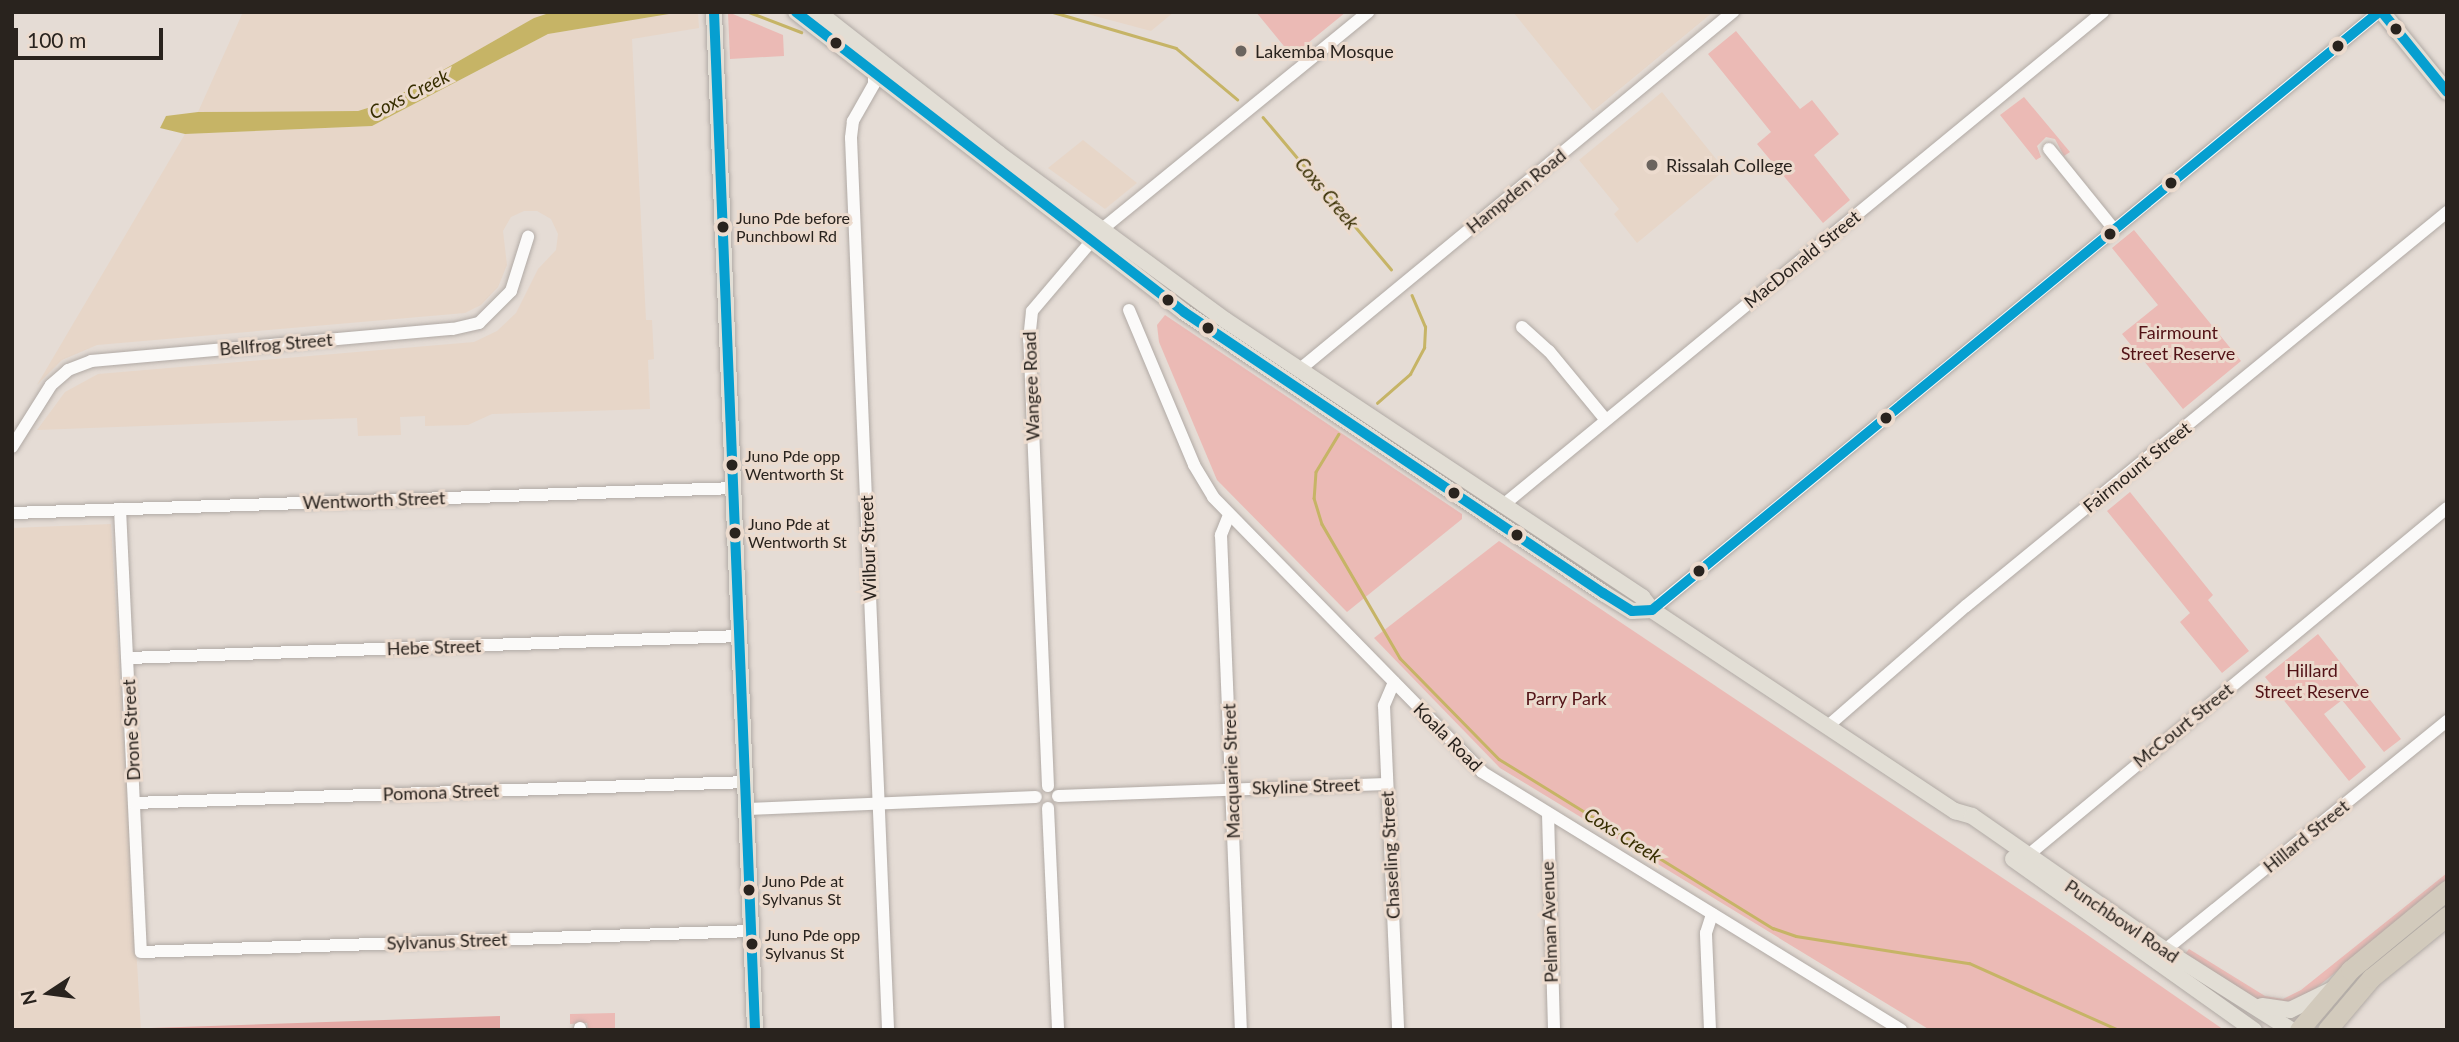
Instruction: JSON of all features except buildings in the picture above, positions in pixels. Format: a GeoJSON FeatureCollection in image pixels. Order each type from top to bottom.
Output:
{"type":"FeatureCollection","features":[{"type":"Feature","properties":{"kind":"highway"},"geometry":{"type":"LineString","coordinates":[[2299,1030],[2331,990],[2447,890]]}},
{"type":"Feature","properties":{"kind":"highway"},"geometry":{"type":"LineString","coordinates":[[2334,1025],[2371,978],[2447,916]]}},
{"type":"Feature","properties":{"kind":"main road"},"geometry":{"type":"LineString","coordinates":[[714,12],[755,1030]]}},
{"type":"Feature","properties":{"kind":"main road","name":"Punchbowl Road"},"geometry":{"type":"LineString","coordinates":[[796,12],[1088,242],[1184,312],[1603,593],[1632,611],[1652,610]]}},
{"type":"Feature","properties":{"kind":"main road","name":"Punchbowl Road"},"geometry":{"type":"LineString","coordinates":[[818,12],[1101,230],[1299,370],[1642,597],[1652,610],[1955,811],[2226,1013],[2254,1030]]}},
{"type":"Feature","properties":{"kind":"main road"},"geometry":{"type":"LineString","coordinates":[[2380,12],[2447,92]]}},
{"type":"Feature","properties":{"kind":"main road","name":"Punchbowl Road"},"geometry":{"type":"LineString","coordinates":[[2022,859],[2291,1030]]}},
{"type":"Feature","properties":{"kind":"main road"},"geometry":{"type":"LineString","coordinates":[[2236,997],[2279,1012],[2331,990]]}},
{"type":"Feature","properties":{"kind":"main road"},"geometry":{"type":"LineString","coordinates":[[2226,1013],[2238,1030]]}},
{"type":"Feature","properties":{"kind":"street","name":"Wangee Road"},"geometry":{"type":"LineString","coordinates":[[1048,786],[1029,327],[1038,302],[1101,230],[1368,12]]}},
{"type":"Feature","properties":{"kind":"street","name":"Hampden Road"},"geometry":{"type":"LineString","coordinates":[[1299,370],[1733,12]]}},
{"type":"Feature","properties":{"kind":"street","name":"MacDonald Street"},"geometry":{"type":"LineString","coordinates":[[1502,506],[2103,12]]}},
{"type":"Feature","properties":{"kind":"street"},"geometry":{"type":"LineString","coordinates":[[1652,610],[2113,228],[2380,12]]}},
{"type":"Feature","properties":{"kind":"street","name":"Wilbur Street"},"geometry":{"type":"LineString","coordinates":[[874,72],[874,84],[853,121],[851,138],[888,1030]]}},
{"type":"Feature","properties":{"kind":"street"},"geometry":{"type":"LineString","coordinates":[[2049,149],[2113,228]]}},
{"type":"Feature","properties":{"kind":"street","name":"Fairmount Street"},"geometry":{"type":"LineString","coordinates":[[1829,725],[1955,615],[2447,212]]}},
{"type":"Feature","properties":{"kind":"street","name":"Bellfrog Street"},"geometry":{"type":"LineString","coordinates":[[12,447],[51,385],[68,370],[91,361],[453,329],[479,323],[510,291],[528,237]]}},
{"type":"Feature","properties":{"kind":"street","name":"Koala Road"},"geometry":{"type":"LineString","coordinates":[[1129,310],[1194,465],[1229,515],[1482,772],[1901,1030]]}},
{"type":"Feature","properties":{"kind":"street"},"geometry":{"type":"LineString","coordinates":[[1522,327],[1549,351],[1605,419]]}},
{"type":"Feature","properties":{"kind":"street","name":"Wentworth Street"},"geometry":{"type":"LineString","coordinates":[[13,513],[735,488]]}},
{"type":"Feature","properties":{"kind":"street","name":"McCourt Street"},"geometry":{"type":"LineString","coordinates":[[2022,859],[2447,508]]}},
{"type":"Feature","properties":{"kind":"street","name":"Drone Street"},"geometry":{"type":"LineString","coordinates":[[120,509],[141,952]]}},
{"type":"Feature","properties":{"kind":"street","name":"Macquarie Street"},"geometry":{"type":"LineString","coordinates":[[1229,515],[1221,535],[1241,1030]]}},
{"type":"Feature","properties":{"kind":"street","name":"Hebe Street"},"geometry":{"type":"LineString","coordinates":[[128,658],[741,636]]}},
{"type":"Feature","properties":{"kind":"street","name":"Chaseling Street"},"geometry":{"type":"LineString","coordinates":[[1394,682],[1384,706],[1398,1030]]}},
{"type":"Feature","properties":{"kind":"street","name":"Hillard Street"},"geometry":{"type":"LineString","coordinates":[[2165,950],[2447,721]]}},
{"type":"Feature","properties":{"kind":"street","name":"Pomona Street"},"geometry":{"type":"LineString","coordinates":[[134,803],[747,782]]}},
{"type":"Feature","properties":{"kind":"street","name":"Skyline Street"},"geometry":{"type":"LineString","coordinates":[[1058,796],[1387,784]]}},
{"type":"Feature","properties":{"kind":"street"},"geometry":{"type":"LineString","coordinates":[[748,808],[1037,797],[1048,786],[1058,796],[1048,807],[1058,1030]]}},
{"type":"Feature","properties":{"kind":"street"},"geometry":{"type":"LineString","coordinates":[[1037,797],[1048,807]]}},
{"type":"Feature","properties":{"kind":"street","name":"Pelman Avenue"},"geometry":{"type":"LineString","coordinates":[[1548,814],[1554,1030]]}},
{"type":"Feature","properties":{"kind":"street"},"geometry":{"type":"LineString","coordinates":[[1710,1030],[1706,933],[1712,914]]}},
{"type":"Feature","properties":{"kind":"street","name":"Sylvanus Street"},"geometry":{"type":"LineString","coordinates":[[141,952],[752,931]]}},
{"type":"Feature","properties":{"kind":"shaded area"},"geometry":{"type":"Polygon","coordinates":[[[243,12],[552,12],[534,18],[387,102],[358,111],[198,112],[243,12]]]}},
{"type":"Feature","properties":{"kind":"shaded area"},"geometry":{"type":"Polygon","coordinates":[[[681,12],[698,12],[699,28],[632,39],[646,320],[652,320],[654,359],[648,360],[650,409],[492,414],[468,425],[425,426],[425,416],[400,417],[401,435],[358,436],[357,418],[37,430],[65,392],[98,374],[474,342],[497,331],[516,313],[538,269],[556,250],[558,234],[551,219],[537,211],[524,211],[511,217],[503,231],[507,265],[498,287],[481,305],[465,313],[97,345],[62,360],[37,385],[185,134],[372,126],[548,34],[681,12]]]}},
{"type":"Feature","properties":{"kind":"shaded area"},"geometry":{"type":"Polygon","coordinates":[[[1080,12],[1174,12],[1151,31],[1080,12]]]}},
{"type":"Feature","properties":{"kind":"shaded area"},"geometry":{"type":"Polygon","coordinates":[[[1513,12],[1713,12],[1593,111],[1513,12]]]}},
{"type":"Feature","properties":{"kind":"shaded area","name":"Rissalah College"},"geometry":{"type":"Polygon","coordinates":[[[1662,92],[1725,170],[1637,243],[1614,214],[1619,209],[1579,160],[1662,92]]]}},
{"type":"Feature","properties":{"kind":"shaded area"},"geometry":{"type":"Polygon","coordinates":[[[1083,140],[1137,183],[1105,209],[1048,168],[1083,140]]]}},
{"type":"Feature","properties":{"kind":"shaded area"},"geometry":{"type":"Polygon","coordinates":[[[111,524],[141,1030],[12,1030],[12,528],[111,524]]]}},
{"type":"Feature","properties":{"kind":"shaded area"},"geometry":{"type":"Polygon","coordinates":[[[500,1016],[500,1030],[141,1029],[151,1028],[500,1016]]]}},
{"type":"Feature","properties":{"kind":"green space"},"geometry":{"type":"Polygon","coordinates":[[[728,12],[783,35],[784,56],[730,59],[728,12]]]}},
{"type":"Feature","properties":{"kind":"green space"},"geometry":{"type":"Polygon","coordinates":[[[1256,12],[1346,12],[1292,56],[1256,12]]]}},
{"type":"Feature","properties":{"kind":"green space"},"geometry":{"type":"Polygon","coordinates":[[[1736,31],[1800,109],[1812,100],[1839,134],[1814,155],[1850,200],[1823,223],[1757,144],[1771,132],[1708,54],[1736,31]]]}},
{"type":"Feature","properties":{"kind":"green space"},"geometry":{"type":"Polygon","coordinates":[[[2024,97],[2070,152],[2064,156],[2055,139],[2046,137],[2037,146],[2041,157],[2036,160],[2000,115],[2024,97]]]}},
{"type":"Feature","properties":{"kind":"green space","name":"Fairmount Street Reserve"},"geometry":{"type":"Polygon","coordinates":[[[2134,230],[2241,361],[2183,409],[2122,334],[2158,305],[2112,248],[2134,230]]]}},
{"type":"Feature","properties":{"kind":"green space"},"geometry":{"type":"Polygon","coordinates":[[[1165,315],[1462,514],[1462,519],[1347,612],[1217,480],[1159,342],[1157,325],[1165,315]]]}},
{"type":"Feature","properties":{"kind":"green space"},"geometry":{"type":"Polygon","coordinates":[[[2130,492],[2213,595],[2208,600],[2249,651],[2222,673],[2180,622],[2190,613],[2107,511],[2130,492]]]}},
{"type":"Feature","properties":{"kind":"green space","name":"Parry Park"},"geometry":{"type":"Polygon","coordinates":[[[1499,541],[2076,927],[2224,1030],[1930,1030],[1500,768],[1374,638],[1499,541]]]}},
{"type":"Feature","properties":{"kind":"green space","name":"Hillard Street Reserve"},"geometry":{"type":"Polygon","coordinates":[[[2318,634],[2401,739],[2384,752],[2342,700],[2324,714],[2366,767],[2349,781],[2265,677],[2318,634]]]}},
{"type":"Feature","properties":{"kind":"green space"},"geometry":{"type":"Polygon","coordinates":[[[2447,873],[2447,882],[2299,1002],[2261,1002],[2185,954],[2189,949],[2265,996],[2283,999],[2301,990],[2447,873]]]}},
{"type":"Feature","properties":{"kind":"green space"},"geometry":{"type":"Polygon","coordinates":[[[615,1013],[615,1030],[588,1030],[587,1023],[570,1024],[570,1014],[615,1013]]]}},
{"type":"Feature","properties":{"kind":"water"},"geometry":{"type":"Polygon","coordinates":[[[552,12],[681,12],[548,34],[372,126],[185,134],[160,128],[166,116],[198,112],[358,111],[387,102],[534,18],[552,12]]]}},
{"type":"Feature","properties":{"kind":"waterway","name":"Coxs Creek"},"geometry":{"type":"LineString","coordinates":[[749,12],[801,32]]}},
{"type":"Feature","properties":{"kind":"waterway","name":"Coxs Creek"},"geometry":{"type":"LineString","coordinates":[[1053,12],[1176,48],[1237,99]]}},
{"type":"Feature","properties":{"kind":"waterway","name":"Coxs Creek"},"geometry":{"type":"LineString","coordinates":[[1263,117],[1391,269]]}},
{"type":"Feature","properties":{"kind":"waterway","name":"Coxs Creek"},"geometry":{"type":"LineString","coordinates":[[1377,403],[1410,374],[1424,348],[1425,327],[1412,296]]}},
{"type":"Feature","properties":{"kind":"waterway","name":"Coxs Creek"},"geometry":{"type":"LineString","coordinates":[[1339,434],[1316,472],[1314,498],[1322,524],[1400,658],[1499,759],[1773,928],[1796,936],[1969,963],[2119,1030]]}},
{"type":"Feature","properties":{"kind":"transit line"},"geometry":{"type":"LineString","coordinates":[[714,12],[755,1030]]}},
{"type":"Feature","properties":{"kind":"transit line"},"geometry":{"type":"LineString","coordinates":[[796,12],[1184,312],[1603,593],[1632,611],[1652,610]]}},
{"type":"Feature","properties":{"kind":"transit line"},"geometry":{"type":"LineString","coordinates":[[1652,610],[2379,12]]}},
{"type":"Feature","properties":{"kind":"transit line"},"geometry":{"type":"LineString","coordinates":[[2382,12],[2447,92]]}},
{"type":"Feature","properties":{"kind":"place","name":"Lakemba Mosque"},"geometry":{"type":"Point","coordinates":[1241,51]}},
{"type":"Feature","properties":{"kind":"place","name":"Rissalah College"},"geometry":{"type":"Point","coordinates":[1652,165]}},
{"type":"Feature","properties":{"kind":"place","name":"Juno Pde before Punchbowl Rd"},"geometry":{"type":"Point","coordinates":[723,227]}},
{"type":"Feature","properties":{"kind":"place","name":"Juno Pde opp Wentworth St"},"geometry":{"type":"Point","coordinates":[732,465]}},
{"type":"Feature","properties":{"kind":"place","name":"Juno Pde at Wentworth St"},"geometry":{"type":"Point","coordinates":[735,533]}},
{"type":"Feature","properties":{"kind":"place","name":"Juno Pde at Sylvanus St"},"geometry":{"type":"Point","coordinates":[749,890]}},
{"type":"Feature","properties":{"kind":"place","name":"Juno Pde opp Sylvanus St"},"geometry":{"type":"Point","coordinates":[752,944]}}]}
